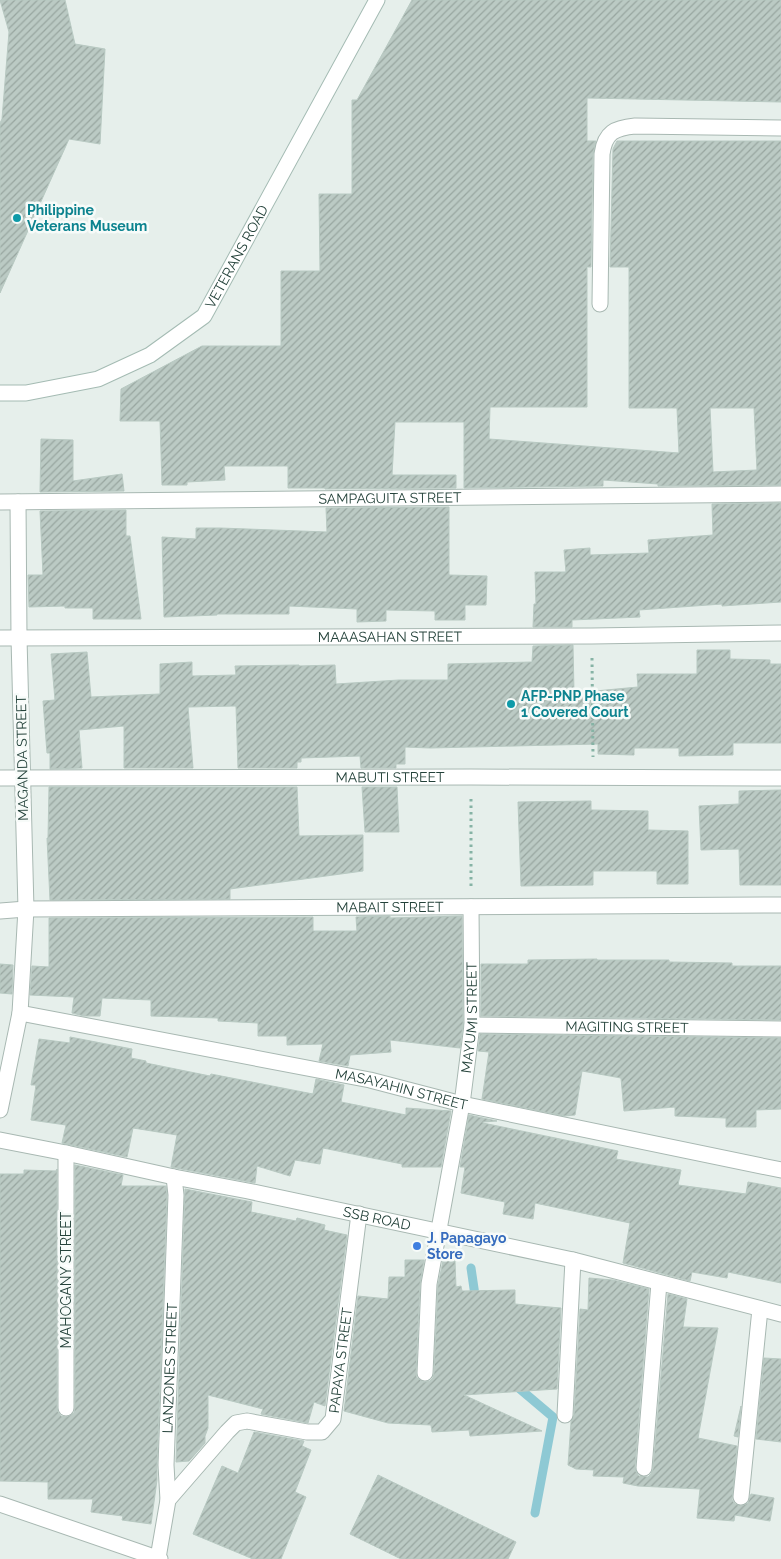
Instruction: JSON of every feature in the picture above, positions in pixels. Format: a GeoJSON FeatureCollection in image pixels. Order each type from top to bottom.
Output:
{"type":"FeatureCollection","features":[{"type":"Feature","properties":{"kind":"street","name":"VETERANS ROAD"},"geometry":{"type":"LineString","coordinates":[[0,393],[26,393],[98,379],[150,355],[204,316],[376,0]]}},
{"type":"Feature","properties":{"kind":"street"},"geometry":{"type":"LineString","coordinates":[[600,304],[602,154],[603,144],[613,131],[619,128],[634,126],[781,128]]}},
{"type":"Feature","properties":{"kind":"street","name":"SAMPAGUITA STREET"},"geometry":{"type":"LineString","coordinates":[[0,502],[781,494]]}},
{"type":"Feature","properties":{"kind":"street","name":"MAGANDA STREET"},"geometry":{"type":"LineString","coordinates":[[0,1110],[20,1014],[26,910],[18,502]]}},
{"type":"Feature","properties":{"kind":"street","name":"MAAASAHAN STREET"},"geometry":{"type":"LineString","coordinates":[[0,638],[781,634]]}},
{"type":"Feature","properties":{"kind":"street","name":"MABUTI STREET"},"geometry":{"type":"LineString","coordinates":[[0,778],[781,778]]}},
{"type":"Feature","properties":{"kind":"street","name":"MABAIT STREET"},"geometry":{"type":"LineString","coordinates":[[0,911],[781,905]]}},
{"type":"Feature","properties":{"kind":"street","name":"MAYUMI STREET"},"geometry":{"type":"LineString","coordinates":[[425,1373],[429,1284],[462,1104],[472,1025],[471,907]]}},
{"type":"Feature","properties":{"kind":"street","name":"MASAYAHIN STREET"},"geometry":{"type":"LineString","coordinates":[[20,1014],[370,1080],[462,1104],[781,1170]]}},
{"type":"Feature","properties":{"kind":"street","name":"MAGITING STREET"},"geometry":{"type":"LineString","coordinates":[[472,1025],[781,1029]]}},
{"type":"Feature","properties":{"kind":"street","name":"SSB ROAD"},"geometry":{"type":"LineString","coordinates":[[0,1140],[66,1152],[174,1177],[258,1192],[359,1214],[440,1224],[660,1284],[781,1314]]}},
{"type":"Feature","properties":{"kind":"street","name":"MAHOGANY STREET"},"geometry":{"type":"LineString","coordinates":[[66,1152],[66,1408]]}},
{"type":"Feature","properties":{"kind":"street","name":"LANZONES STREET"},"geometry":{"type":"LineString","coordinates":[[159,1559],[168,1500],[166,1465],[176,1195],[174,1177]]}},
{"type":"Feature","properties":{"kind":"street","name":"PAPAYA STREET"},"geometry":{"type":"LineString","coordinates":[[168,1500],[236,1423],[247,1421],[307,1432],[322,1432],[333,1419],[359,1214]]}},
{"type":"Feature","properties":{"kind":"street"},"geometry":{"type":"LineString","coordinates":[[565,1415],[573,1260]]}},
{"type":"Feature","properties":{"kind":"street"},"geometry":{"type":"LineString","coordinates":[[644,1468],[660,1284]]}},
{"type":"Feature","properties":{"kind":"street"},"geometry":{"type":"LineString","coordinates":[[741,1497],[760,1309]]}},
{"type":"Feature","properties":{"kind":"street"},"geometry":{"type":"LineString","coordinates":[[0,1504],[159,1559]]}},
{"type":"Feature","properties":{"kind":"path"},"geometry":{"type":"LineString","coordinates":[[592,636],[594,777]]}},
{"type":"Feature","properties":{"kind":"path"},"geometry":{"type":"LineString","coordinates":[[471,777],[471,907]]}},
{"type":"Feature","properties":{"kind":"building","name":"Philippine Veterans Museum"},"geometry":{"type":"Polygon","coordinates":[[[0,0],[65,0],[75,44],[105,49],[100,144],[69,139],[0,293],[0,123],[2,119],[9,32],[0,0]]]}},
{"type":"Feature","properties":{"kind":"building"},"geometry":{"type":"Polygon","coordinates":[[[412,0],[781,0],[781,102],[587,98],[587,141],[596,141],[593,154],[591,267],[587,267],[587,407],[490,407],[489,439],[679,453],[677,408],[629,408],[629,267],[610,267],[613,149],[617,141],[781,141],[781,485],[658,486],[658,484],[603,480],[603,486],[464,488],[464,422],[395,422],[392,475],[456,475],[456,488],[288,488],[288,466],[224,466],[225,480],[187,482],[187,485],[162,485],[160,421],[120,421],[121,389],[202,346],[281,346],[281,271],[320,271],[319,194],[352,194],[352,100],[357,100],[412,0]],[[710,408],[713,472],[757,470],[754,408],[710,408]]]}},
{"type":"Feature","properties":{"kind":"building"},"geometry":{"type":"Polygon","coordinates":[[[41,439],[73,440],[73,481],[122,474],[124,491],[40,492],[41,439]]]}},
{"type":"Feature","properties":{"kind":"building"},"geometry":{"type":"Polygon","coordinates":[[[781,503],[781,602],[639,610],[640,617],[572,620],[572,627],[533,627],[534,604],[536,604],[535,572],[566,572],[564,550],[590,548],[590,555],[649,553],[648,540],[713,535],[712,504],[781,503]]]}},
{"type":"Feature","properties":{"kind":"building"},"geometry":{"type":"Polygon","coordinates":[[[449,507],[449,575],[487,576],[486,605],[465,605],[465,620],[435,620],[435,611],[386,610],[386,621],[357,622],[357,609],[289,606],[289,614],[217,614],[164,617],[162,537],[196,539],[196,528],[327,532],[326,508],[449,507]]]}},
{"type":"Feature","properties":{"kind":"building"},"geometry":{"type":"Polygon","coordinates":[[[126,510],[126,536],[130,536],[141,619],[93,619],[93,608],[65,608],[65,606],[29,607],[28,575],[43,575],[40,511],[126,510]]]}},
{"type":"Feature","properties":{"kind":"building"},"geometry":{"type":"Polygon","coordinates":[[[573,645],[574,693],[638,687],[637,674],[697,674],[697,650],[730,650],[730,659],[770,660],[770,664],[781,664],[781,743],[733,743],[733,755],[679,756],[679,748],[634,748],[634,755],[598,754],[598,744],[405,747],[405,764],[396,764],[396,768],[361,768],[360,756],[301,758],[301,762],[297,762],[297,768],[238,768],[236,706],[188,707],[193,768],[124,768],[124,726],[79,730],[82,768],[50,769],[50,753],[47,753],[43,701],[55,700],[51,654],[87,652],[91,697],[160,694],[160,664],[192,662],[192,676],[236,675],[235,666],[335,665],[336,684],[399,680],[448,680],[448,664],[532,662],[533,646],[573,645]]]}},
{"type":"Feature","properties":{"kind":"building"},"geometry":{"type":"Polygon","coordinates":[[[49,787],[297,787],[299,836],[363,835],[363,871],[230,889],[230,899],[50,900],[47,838],[49,787]]]}},
{"type":"Feature","properties":{"kind":"building"},"geometry":{"type":"Polygon","coordinates":[[[362,787],[397,787],[399,832],[365,832],[362,787]]]}},
{"type":"Feature","properties":{"kind":"building"},"geometry":{"type":"Polygon","coordinates":[[[781,790],[781,885],[740,885],[739,849],[701,850],[699,806],[739,804],[739,791],[781,790]]]}},
{"type":"Feature","properties":{"kind":"building"},"geometry":{"type":"Polygon","coordinates":[[[591,801],[591,810],[648,811],[648,830],[688,831],[688,884],[657,884],[657,871],[593,871],[593,885],[521,886],[518,802],[591,801]]]}},
{"type":"Feature","properties":{"kind":"building"},"geometry":{"type":"Polygon","coordinates":[[[390,916],[390,918],[462,916],[463,1024],[460,1048],[390,1040],[391,1052],[350,1055],[348,1066],[319,1061],[323,1044],[287,1045],[287,1036],[258,1036],[258,1023],[218,1021],[218,1018],[151,1016],[151,1000],[102,998],[100,1016],[84,1016],[72,1013],[74,997],[30,995],[32,966],[49,967],[49,918],[313,917],[313,931],[357,931],[356,917],[390,916]]]}},
{"type":"Feature","properties":{"kind":"building"},"geometry":{"type":"Polygon","coordinates":[[[597,959],[732,963],[732,966],[781,966],[781,1020],[481,1016],[481,964],[528,964],[528,960],[597,959]]]}},
{"type":"Feature","properties":{"kind":"building"},"geometry":{"type":"Polygon","coordinates":[[[0,964],[13,965],[12,994],[0,993],[0,964]]]}},
{"type":"Feature","properties":{"kind":"building"},"geometry":{"type":"Polygon","coordinates":[[[480,1034],[781,1038],[781,1109],[756,1110],[756,1127],[726,1127],[726,1118],[675,1116],[675,1107],[624,1111],[621,1078],[582,1071],[575,1115],[564,1116],[482,1099],[489,1052],[478,1051],[480,1034]]]}},
{"type":"Feature","properties":{"kind":"building"},"geometry":{"type":"Polygon","coordinates":[[[70,1037],[132,1049],[131,1058],[146,1061],[146,1063],[210,1076],[211,1074],[313,1094],[316,1079],[344,1085],[341,1102],[406,1115],[406,1108],[451,1111],[441,1167],[402,1167],[402,1164],[323,1148],[320,1164],[295,1160],[290,1176],[257,1166],[255,1183],[171,1167],[177,1135],[133,1128],[127,1157],[62,1143],[66,1125],[31,1120],[36,1085],[31,1085],[39,1039],[70,1043],[70,1037]]]}},
{"type":"Feature","properties":{"kind":"building"},"geometry":{"type":"Polygon","coordinates":[[[469,1115],[497,1121],[483,1123],[618,1151],[616,1159],[681,1170],[678,1185],[746,1194],[748,1182],[781,1188],[781,1283],[728,1272],[727,1278],[692,1272],[690,1281],[623,1263],[630,1223],[535,1203],[533,1219],[503,1214],[505,1202],[461,1193],[465,1167],[460,1167],[469,1115]]]}},
{"type":"Feature","properties":{"kind":"building"},"geometry":{"type":"Polygon","coordinates":[[[75,1165],[123,1175],[121,1186],[166,1186],[157,1480],[151,1524],[122,1520],[123,1516],[91,1512],[93,1499],[48,1499],[48,1482],[0,1481],[0,1174],[24,1174],[24,1170],[56,1171],[57,1169],[57,1408],[61,1416],[66,1417],[74,1413],[75,1408],[75,1165]]]}},
{"type":"Feature","properties":{"kind":"building"},"geometry":{"type":"Polygon","coordinates":[[[185,1189],[252,1202],[251,1212],[296,1221],[297,1218],[325,1225],[324,1230],[347,1235],[325,1406],[314,1402],[308,1423],[261,1414],[263,1409],[208,1395],[208,1428],[205,1443],[189,1461],[176,1462],[185,1189]]]}},
{"type":"Feature","properties":{"kind":"building"},"geometry":{"type":"Polygon","coordinates":[[[405,1260],[424,1260],[420,1284],[416,1373],[417,1378],[424,1382],[430,1381],[434,1373],[438,1285],[443,1261],[455,1261],[456,1287],[461,1286],[462,1291],[515,1290],[515,1304],[561,1308],[557,1389],[464,1395],[542,1431],[470,1436],[469,1430],[432,1432],[431,1425],[388,1423],[344,1411],[358,1296],[388,1299],[389,1277],[405,1277],[405,1260]]]}},
{"type":"Feature","properties":{"kind":"building"},"geometry":{"type":"Polygon","coordinates":[[[589,1278],[613,1280],[649,1289],[636,1472],[639,1476],[648,1477],[653,1469],[668,1294],[687,1299],[683,1327],[718,1328],[698,1438],[737,1446],[732,1500],[735,1504],[741,1506],[748,1503],[751,1494],[774,1498],[770,1521],[735,1515],[734,1521],[697,1518],[700,1489],[638,1486],[623,1483],[624,1477],[593,1476],[594,1470],[576,1469],[568,1465],[571,1422],[574,1415],[580,1309],[588,1310],[589,1278]]]}},
{"type":"Feature","properties":{"kind":"building"},"geometry":{"type":"Polygon","coordinates":[[[764,1358],[781,1359],[781,1442],[756,1439],[764,1358]]]}},
{"type":"Feature","properties":{"kind":"building"},"geometry":{"type":"Polygon","coordinates":[[[741,1406],[738,1437],[734,1436],[741,1406]]]}},
{"type":"Feature","properties":{"kind":"building"},"geometry":{"type":"Polygon","coordinates":[[[254,1432],[304,1441],[302,1446],[311,1450],[295,1492],[306,1497],[281,1559],[253,1559],[193,1534],[222,1466],[238,1473],[254,1432]]]}},
{"type":"Feature","properties":{"kind":"building"},"geometry":{"type":"Polygon","coordinates":[[[378,1475],[516,1542],[508,1559],[401,1559],[350,1534],[378,1475]]]}},
{"type":"Feature","properties":{"kind":"waterway"},"geometry":{"type":"LineString","coordinates":[[471,1268],[476,1302]]}},
{"type":"Feature","properties":{"kind":"waterway"},"geometry":{"type":"LineString","coordinates":[[514,1384],[553,1417],[535,1513]]}},
{"type":"Feature","properties":{"kind":"place","name":"Philippine Veterans Museum"},"geometry":{"type":"Point","coordinates":[17,218]}},
{"type":"Feature","properties":{"kind":"place","name":"AFP-PNP Phase 1 Covered Court"},"geometry":{"type":"Point","coordinates":[511,704]}},
{"type":"Feature","properties":{"kind":"place","name":"J. Papagayo Store"},"geometry":{"type":"Point","coordinates":[417,1246]}}]}
